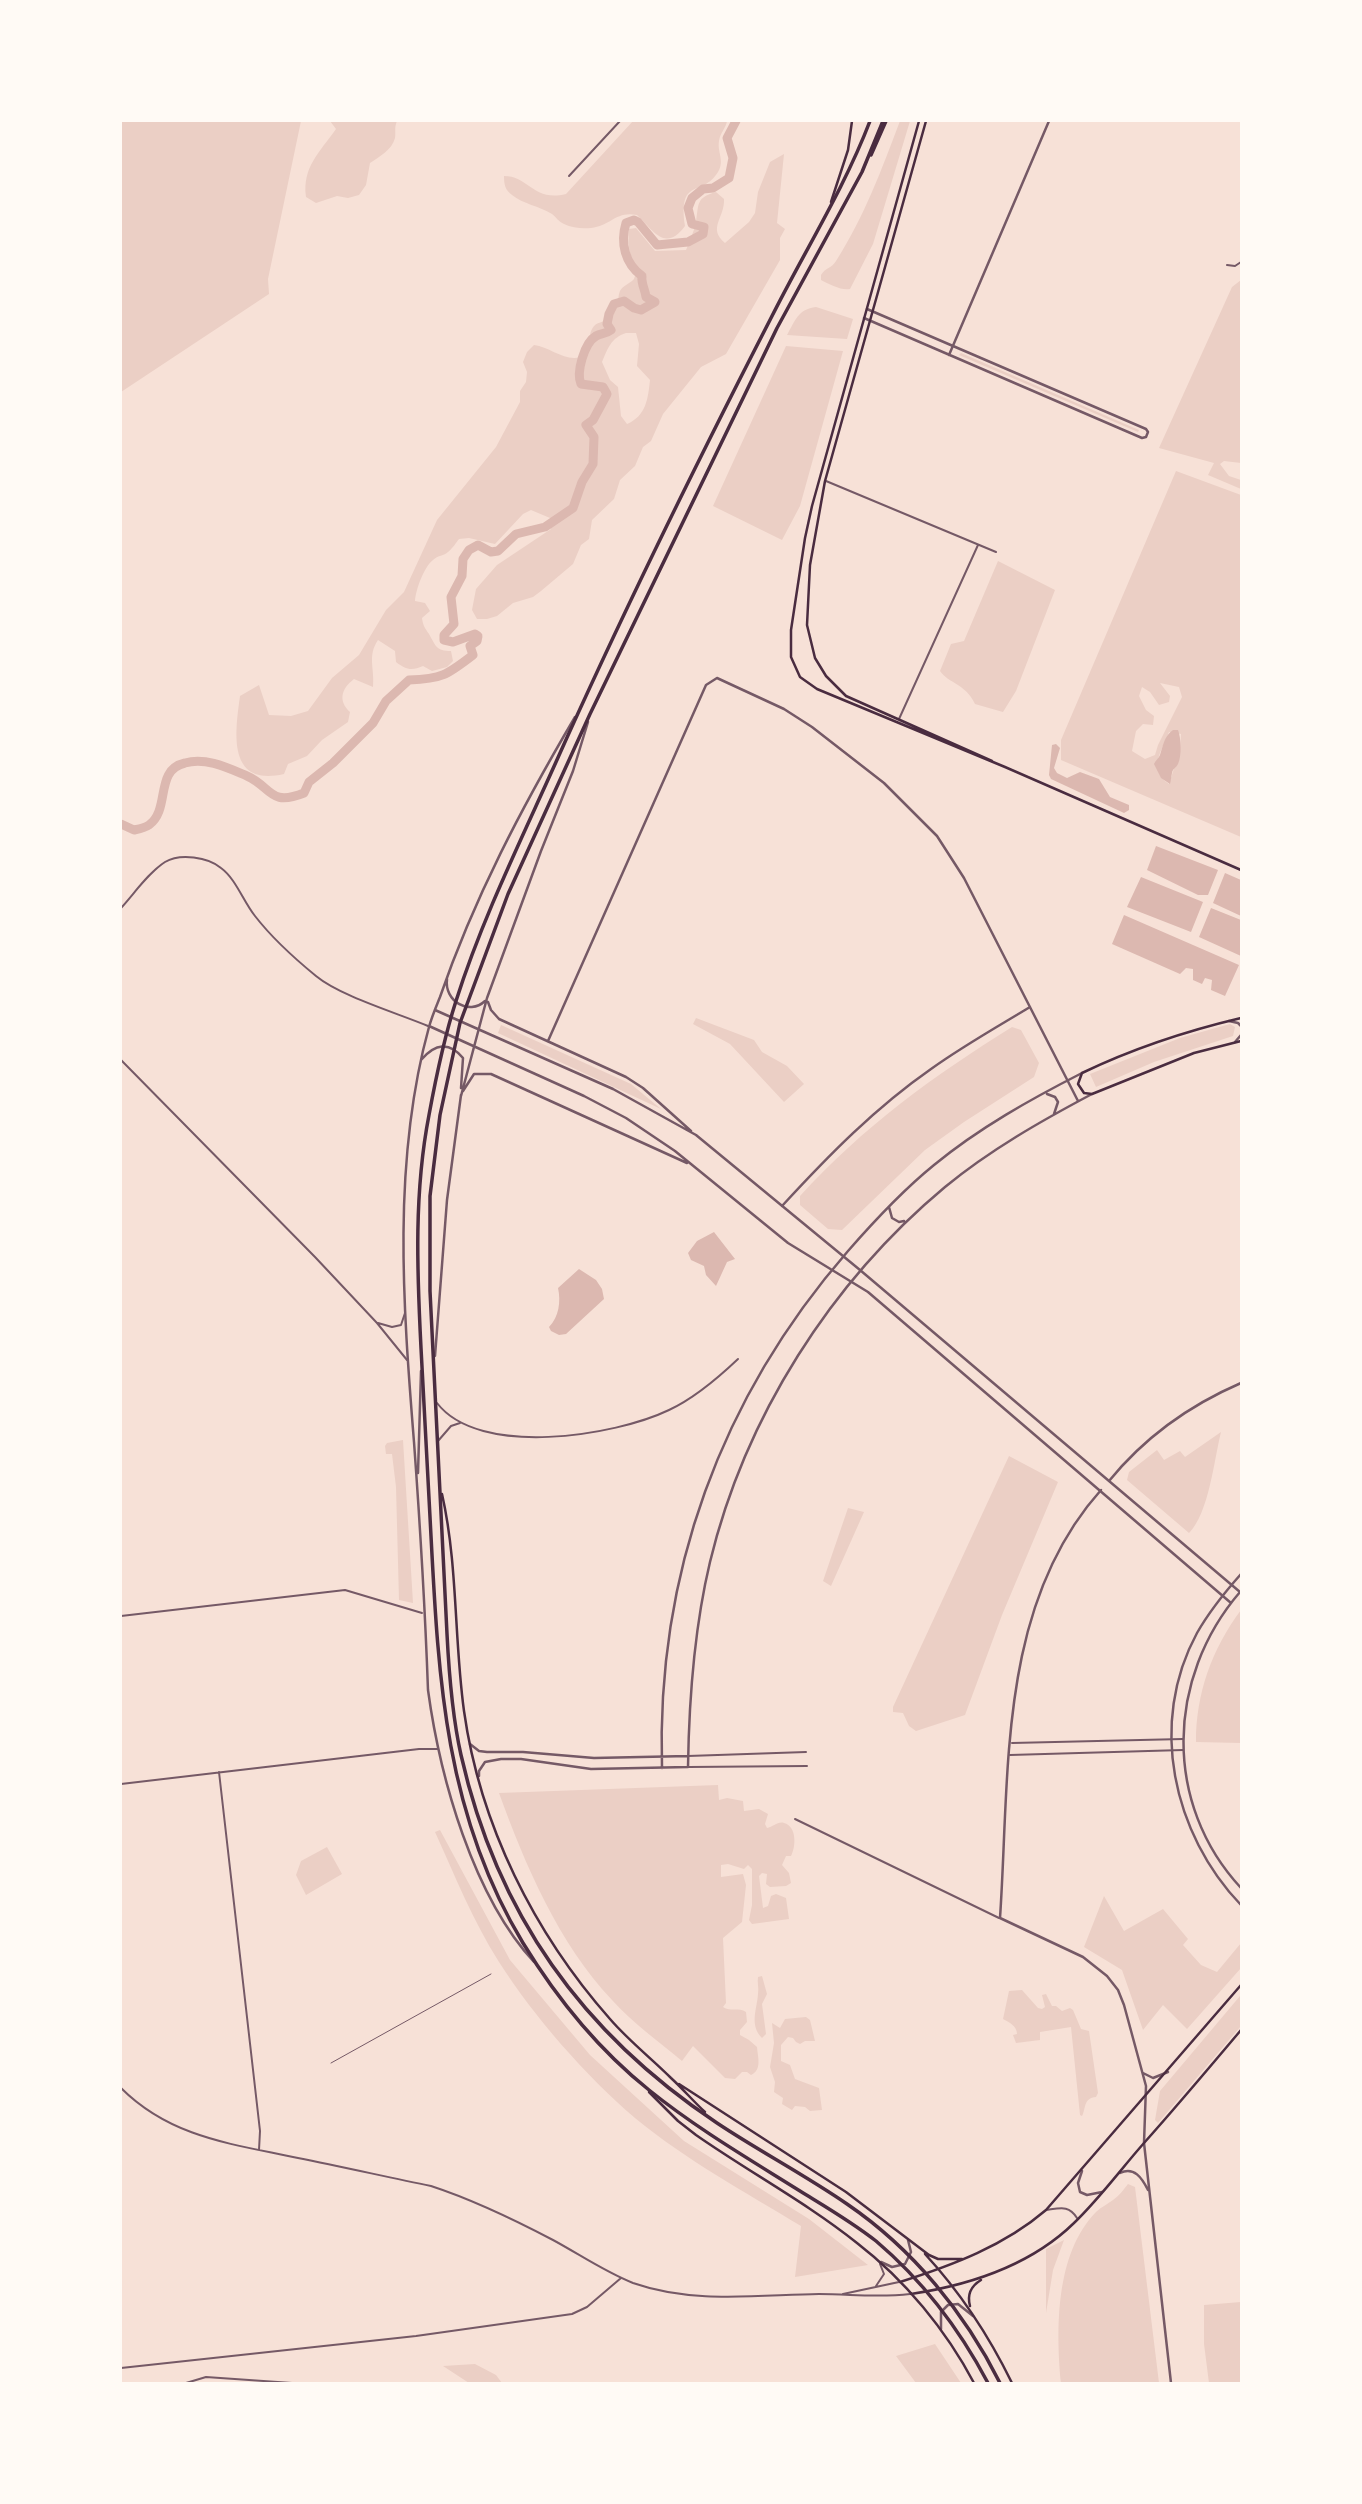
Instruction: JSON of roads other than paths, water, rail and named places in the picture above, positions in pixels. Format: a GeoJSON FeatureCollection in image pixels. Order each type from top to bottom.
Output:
{"type":"FeatureCollection","features":[{"type":"Feature","properties":{"kind":"highway"},"geometry":{"type":"LineString","coordinates":[[870,121],[580,708],[497,892],[458,996],[429,1116],[418,1196],[421,1349],[436,1633],[448,1741],[466,1815],[488,1871],[518,1934],[540,1969],[586,2028],[645,2087],[729,2146],[861,2231],[897,2260],[949,2319],[988,2383]]}},
{"type":"Feature","properties":{"kind":"highway"},"geometry":{"type":"LineString","coordinates":[[885,121],[862,172],[778,328],[590,714],[508,894],[468,999],[449,1070],[434,1154],[430,1196],[430,1291],[439,1484],[447,1634],[456,1730],[471,1796],[496,1863],[535,1941],[591,2016],[654,2077],[714,2121],[846,2203],[905,2252],[943,2293],[1000,2383]]}},
{"type":"Feature","properties":{"kind":"main road"},"geometry":{"type":"LineString","coordinates":[[829,208],[848,150],[852,121]]}},
{"type":"Feature","properties":{"kind":"main road"},"geometry":{"type":"LineString","coordinates":[[919,121],[812,506],[791,630],[791,657],[794,667],[804,682],[817,689],[1241,870]]}},
{"type":"Feature","properties":{"kind":"main road"},"geometry":{"type":"LineString","coordinates":[[926,121],[825,481],[810,565],[807,625],[810,646],[826,676],[846,696],[988,757],[993,762]]}},
{"type":"Feature","properties":{"kind":"main road"},"geometry":{"type":"LineString","coordinates":[[1241,1018],[1196,1028],[1150,1043],[1082,1073],[1078,1084],[1084,1093],[1092,1094],[1158,1066],[1241,1041]]}},
{"type":"Feature","properties":{"kind":"main road"},"geometry":{"type":"LineString","coordinates":[[439,1484],[450,1529],[460,1666],[470,1743],[496,1833],[518,1882],[570,1969],[609,2019],[714,2121]]}},
{"type":"Feature","properties":{"kind":"main road"},"geometry":{"type":"LineString","coordinates":[[900,2282],[968,2258],[1011,2236],[1046,2210],[1241,1985]]}},
{"type":"Feature","properties":{"kind":"main road"},"geometry":{"type":"LineString","coordinates":[[911,2294],[987,2276],[1022,2260],[1072,2225],[1241,2029]]}},
{"type":"Feature","properties":{"kind":"main road"},"geometry":{"type":"LineString","coordinates":[[671,2078],[846,2192],[921,2249],[938,2259],[968,2258]]}},
{"type":"Feature","properties":{"kind":"main road"},"geometry":{"type":"LineString","coordinates":[[645,2087],[678,2121],[696,2135],[817,2214],[875,2259],[911,2294],[944,2335],[974,2383]]}},
{"type":"Feature","properties":{"kind":"main road"},"geometry":{"type":"LineString","coordinates":[[921,2249],[953,2286],[977,2321],[1012,2383]]}},
{"type":"Feature","properties":{"kind":"main road"},"geometry":{"type":"LineString","coordinates":[[977,2321],[968,2296],[972,2287],[987,2276]]}},
{"type":"Feature","properties":{"kind":"street"},"geometry":{"type":"LineString","coordinates":[[569,176],[620,121]]}},
{"type":"Feature","properties":{"kind":"street"},"geometry":{"type":"LineString","coordinates":[[949,355],[1049,121]]}},
{"type":"Feature","properties":{"kind":"street"},"geometry":{"type":"LineString","coordinates":[[1227,265],[1235,266],[1241,262]]}},
{"type":"Feature","properties":{"kind":"street"},"geometry":{"type":"LineString","coordinates":[[864,318],[1142,438],[1146,437],[1146,429],[867,309]]}},
{"type":"Feature","properties":{"kind":"street"},"geometry":{"type":"LineString","coordinates":[[825,481],[996,552]]}},
{"type":"Feature","properties":{"kind":"street"},"geometry":{"type":"LineString","coordinates":[[899,719],[978,545]]}},
{"type":"Feature","properties":{"kind":"street"},"geometry":{"type":"LineString","coordinates":[[548,1041],[706,685],[717,678],[764,699],[812,727],[884,783],[937,836],[964,877],[1079,1101]]}},
{"type":"Feature","properties":{"kind":"street"},"geometry":{"type":"LineString","coordinates":[[540,1969],[506,1928],[478,1871],[455,1810],[438,1749],[428,1690],[405,1310],[405,1188],[412,1113],[421,1061],[429,1026],[448,971],[469,916],[503,845],[580,708]]}},
{"type":"Feature","properties":{"kind":"street"},"geometry":{"type":"LineString","coordinates":[[461,1096],[487,998],[573,771],[590,714]]}},
{"type":"Feature","properties":{"kind":"street"},"geometry":{"type":"LineString","coordinates":[[121,908],[159,867],[174,858],[205,860],[215,864],[232,880],[256,917],[318,978],[338,989],[476,1046],[626,1118],[693,1166],[779,1236],[877,1299],[1231,1602]]}},
{"type":"Feature","properties":{"kind":"street"},"geometry":{"type":"LineString","coordinates":[[448,971],[447,993],[453,1000],[470,1007],[481,1005],[487,998]]}},
{"type":"Feature","properties":{"kind":"street"},"geometry":{"type":"LineString","coordinates":[[487,998],[491,1010],[499,1019],[626,1077],[643,1088],[1241,1592],[1218,1621],[1203,1648],[1186,1704],[1183,1739],[1187,1783],[1195,1812],[1217,1858],[1241,1888]]}},
{"type":"Feature","properties":{"kind":"street"},"geometry":{"type":"LineString","coordinates":[[782,1206],[827,1157],[902,1091],[931,1069],[1030,1007]]}},
{"type":"Feature","properties":{"kind":"street"},"geometry":{"type":"LineString","coordinates":[[435,1010],[613,1089],[696,1135]]}},
{"type":"Feature","properties":{"kind":"street"},"geometry":{"type":"LineString","coordinates":[[1229,1021],[1241,1026]]}},
{"type":"Feature","properties":{"kind":"street"},"geometry":{"type":"LineString","coordinates":[[1235,1042],[1241,1035]]}},
{"type":"Feature","properties":{"kind":"street"},"geometry":{"type":"LineString","coordinates":[[421,1061],[437,1046],[459,1053],[464,1067],[447,1200],[434,1377]]}},
{"type":"Feature","properties":{"kind":"street"},"geometry":{"type":"LineString","coordinates":[[121,1060],[377,1322],[408,1361]]}},
{"type":"Feature","properties":{"kind":"street"},"geometry":{"type":"LineString","coordinates":[[662,1768],[664,1674],[673,1606],[684,1559],[700,1506],[729,1431],[767,1359],[802,1308],[890,1204],[936,1164],[985,1128],[1082,1073]]}},
{"type":"Feature","properties":{"kind":"street"},"geometry":{"type":"LineString","coordinates":[[461,1096],[474,1074],[491,1074],[693,1166]]}},
{"type":"Feature","properties":{"kind":"street"},"geometry":{"type":"LineString","coordinates":[[1045,1093],[1055,1097],[1058,1102],[1054,1114]]}},
{"type":"Feature","properties":{"kind":"street"},"geometry":{"type":"LineString","coordinates":[[688,1767],[694,1648],[710,1562],[724,1514],[753,1437],[789,1371],[817,1327],[860,1270],[908,1220],[946,1186],[1005,1144],[1092,1094]]}},
{"type":"Feature","properties":{"kind":"street"},"geometry":{"type":"LineString","coordinates":[[890,1204],[890,1215],[894,1220],[908,1220]]}},
{"type":"Feature","properties":{"kind":"street"},"geometry":{"type":"LineString","coordinates":[[377,1322],[392,1327],[401,1325],[405,1310]]}},
{"type":"Feature","properties":{"kind":"street"},"geometry":{"type":"LineString","coordinates":[[417,1487],[421,1349]]}},
{"type":"Feature","properties":{"kind":"street"},"geometry":{"type":"LineString","coordinates":[[435,1401],[450,1417],[491,1433],[511,1437],[588,1434],[667,1411],[711,1383],[738,1360]]}},
{"type":"Feature","properties":{"kind":"street"},"geometry":{"type":"LineString","coordinates":[[1109,1482],[1145,1444],[1170,1423],[1202,1401],[1241,1383]]}},
{"type":"Feature","properties":{"kind":"street"},"geometry":{"type":"LineString","coordinates":[[437,1443],[451,1426],[464,1423]]}},
{"type":"Feature","properties":{"kind":"street"},"geometry":{"type":"LineString","coordinates":[[1000,1918],[1010,1743],[1020,1657],[1031,1616],[1058,1553],[1083,1512],[1101,1490]]}},
{"type":"Feature","properties":{"kind":"street"},"geometry":{"type":"LineString","coordinates":[[1241,1573],[1197,1633],[1178,1682],[1171,1740],[1178,1794],[1195,1840],[1226,1888],[1241,1905]]}},
{"type":"Feature","properties":{"kind":"street"},"geometry":{"type":"LineString","coordinates":[[121,1616],[345,1590],[424,1614]]}},
{"type":"Feature","properties":{"kind":"street"},"geometry":{"type":"LineString","coordinates":[[1210,1614],[1217,1613],[1218,1621]]}},
{"type":"Feature","properties":{"kind":"street"},"geometry":{"type":"LineString","coordinates":[[1010,1743],[1183,1739]]}},
{"type":"Feature","properties":{"kind":"street"},"geometry":{"type":"LineString","coordinates":[[470,1743],[479,1751],[487,1752],[594,1758],[806,1752]]}},
{"type":"Feature","properties":{"kind":"street"},"geometry":{"type":"LineString","coordinates":[[121,1784],[438,1749]]}},
{"type":"Feature","properties":{"kind":"street"},"geometry":{"type":"LineString","coordinates":[[1010,1755],[1184,1750]]}},
{"type":"Feature","properties":{"kind":"street"},"geometry":{"type":"LineString","coordinates":[[479,1781],[479,1771],[485,1762],[501,1759],[591,1769],[807,1766]]}},
{"type":"Feature","properties":{"kind":"street"},"geometry":{"type":"LineString","coordinates":[[219,1772],[260,2132],[259,2150]]}},
{"type":"Feature","properties":{"kind":"street"},"geometry":{"type":"LineString","coordinates":[[795,1819],[1083,1957],[1107,1976],[1118,1990],[1143,2073],[1146,2096],[1144,2143],[1171,2383]]}},
{"type":"Feature","properties":{"kind":"street"},"geometry":{"type":"LineString","coordinates":[[1143,2073],[1153,2078],[1168,2072]]}},
{"type":"Feature","properties":{"kind":"street"},"geometry":{"type":"LineString","coordinates":[[121,2088],[148,2111],[178,2129],[209,2139],[454,2193],[493,2209],[640,2285],[690,2296],[842,2294],[875,2298],[911,2294]]}},
{"type":"Feature","properties":{"kind":"street"},"geometry":{"type":"LineString","coordinates":[[1116,2174],[1125,2170],[1135,2172],[1150,2195]]}},
{"type":"Feature","properties":{"kind":"street"},"geometry":{"type":"LineString","coordinates":[[1082,2171],[1078,2183],[1080,2192],[1087,2196],[1102,2192]]}},
{"type":"Feature","properties":{"kind":"street"},"geometry":{"type":"LineString","coordinates":[[1046,2210],[1067,2208],[1072,2210],[1078,2219]]}},
{"type":"Feature","properties":{"kind":"street"},"geometry":{"type":"LineString","coordinates":[[875,2259],[892,2267],[901,2266],[908,2261],[911,2247],[899,2231]]}},
{"type":"Feature","properties":{"kind":"street"},"geometry":{"type":"LineString","coordinates":[[872,2288],[880,2283],[884,2274],[882,2266],[875,2259]]}},
{"type":"Feature","properties":{"kind":"street"},"geometry":{"type":"LineString","coordinates":[[121,2368],[416,2336],[572,2314],[587,2307],[621,2277]]}},
{"type":"Feature","properties":{"kind":"street"},"geometry":{"type":"LineString","coordinates":[[842,2294],[900,2282]]}},
{"type":"Feature","properties":{"kind":"street"},"geometry":{"type":"LineString","coordinates":[[944,2335],[939,2318],[948,2305],[958,2304],[964,2307],[977,2321]]}},
{"type":"Feature","properties":{"kind":"street"},"geometry":{"type":"LineString","coordinates":[[186,2383],[206,2377],[292,2383]]}},
{"type":"Feature","properties":{"kind":"lane"},"geometry":{"type":"LineString","coordinates":[[331,2063],[491,1974]]}},
{"type":"Feature","properties":{"kind":"waterway"},"geometry":{"type":"LineString","coordinates":[[121,824],[134,830],[149,825],[160,810],[169,773],[185,763],[201,761],[217,764],[255,780],[277,797],[293,797],[304,793],[309,782],[333,763],[373,723],[386,701],[409,680],[444,675],[473,655],[470,646],[477,641],[478,636],[475,634],[453,642],[444,640],[444,635],[454,624],[451,597],[462,576],[463,559],[469,550],[478,545],[491,552],[498,551],[516,534],[545,527],[573,508],[582,482],[593,464],[594,437],[586,425],[593,420],[607,394],[603,387],[581,384],[582,358],[596,336],[611,330],[607,324],[614,304],[624,301],[641,310],[655,302],[646,297],[642,276],[631,265],[625,252],[626,223],[634,220],[638,222],[657,245],[688,242],[703,234],[704,227],[692,224],[688,208],[692,198],[703,189],[713,188],[729,178],[733,158],[727,138],[736,121]]}}]}
